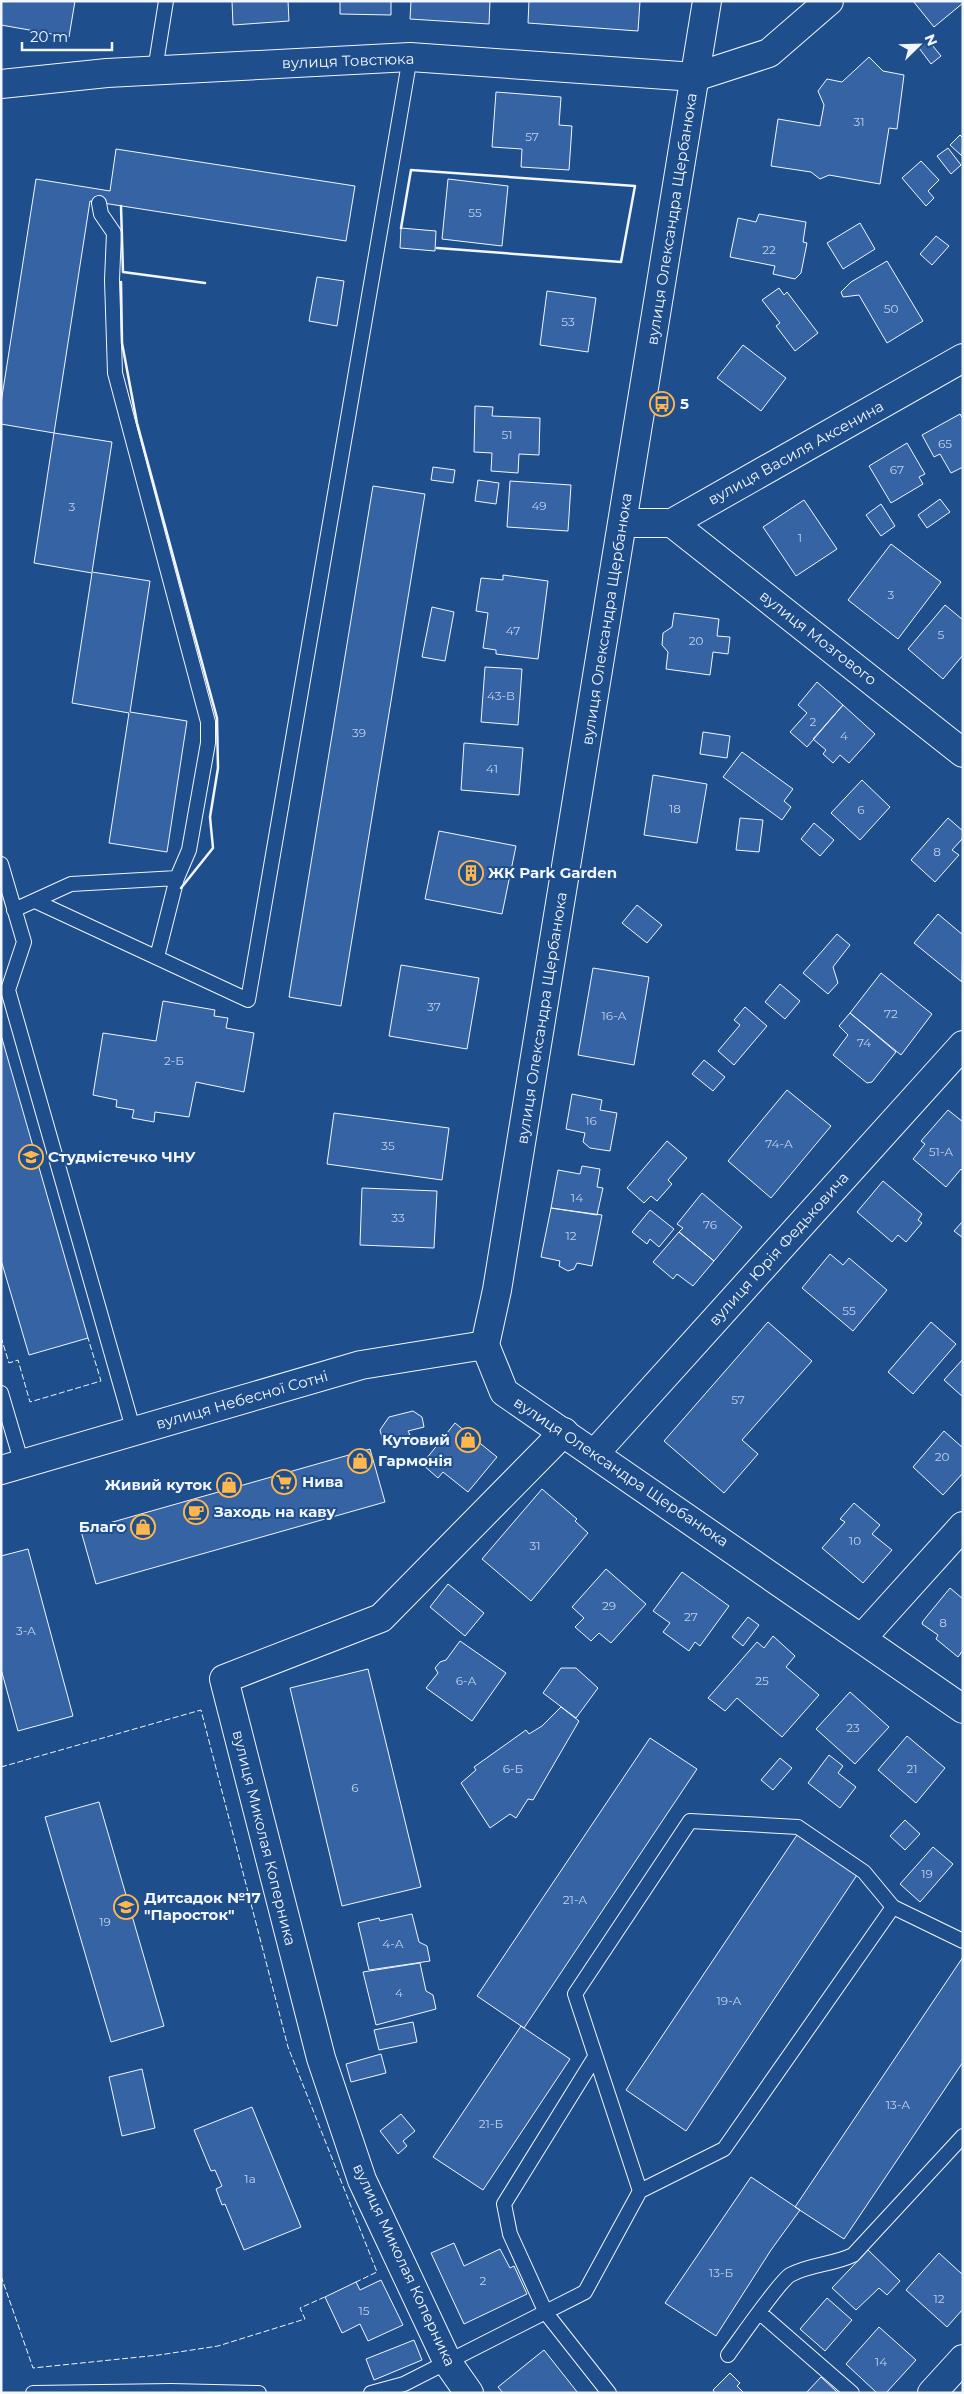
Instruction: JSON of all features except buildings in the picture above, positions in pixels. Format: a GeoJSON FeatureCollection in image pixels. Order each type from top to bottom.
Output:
{"type":"FeatureCollection","features":[{"type":"Feature","properties":{"kind":"street","name":"вулиця Олександра Щербанюка"},"geometry":{"type":"LineString","coordinates":[[708,1],[497,1290],[485,1345],[504,1392],[595,1453],[963,1709]]}},
{"type":"Feature","properties":{"kind":"street"},"geometry":{"type":"LineString","coordinates":[[695,77],[770,53],[829,1]]}},
{"type":"Feature","properties":{"kind":"street","name":"вулиця Товстюка"},"geometry":{"type":"LineString","coordinates":[[1,84],[107,73],[410,58],[695,77]]}},
{"type":"Feature","properties":{"kind":"street","name":"вулиця Василя Аксенина"},"geometry":{"type":"LineString","coordinates":[[623,523],[672,523],[963,358]]}},
{"type":"Feature","properties":{"kind":"street","name":"вулиця Мозгового"},"geometry":{"type":"LineString","coordinates":[[672,523],[963,753]]}},
{"type":"Feature","properties":{"kind":"street","name":"вулиця Юрія Федьковича"},"geometry":{"type":"LineString","coordinates":[[595,1453],[963,1045]]}},
{"type":"Feature","properties":{"kind":"street","name":"вулиця Небесної Сотні"},"geometry":{"type":"LineString","coordinates":[[12,1467],[362,1365],[485,1345]]}},
{"type":"Feature","properties":{"kind":"street","name":"вулиця Миколая Коперника"},"geometry":{"type":"LineString","coordinates":[[468,2393],[448,2363],[362,2180],[321,2058],[224,1679],[381,1618],[564,1432]]}},
{"type":"Feature","properties":{"kind":"street"},"geometry":{"type":"LineString","coordinates":[[862,1638],[963,1526]]}},
{"type":"Feature","properties":{"kind":"street"},"geometry":{"type":"LineString","coordinates":[[932,2393],[963,2359]]}},
{"type":"Feature","properties":{"kind":"lane"},"geometry":{"type":"LineString","coordinates":[[155,70],[166,1]]}},
{"type":"Feature","properties":{"kind":"lane"},"geometry":{"type":"LineString","coordinates":[[35,901],[248,1000],[410,58]]}},
{"type":"Feature","properties":{"kind":"lane"},"geometry":{"type":"LineString","coordinates":[[99,202],[101,214],[114,233],[112,280],[114,373],[208,722],[208,743],[189,850],[177,878],[157,957]]}},
{"type":"Feature","properties":{"kind":"lane"},"geometry":{"type":"LineString","coordinates":[[1,864],[24,942],[8,990],[134,1432]]}},
{"type":"Feature","properties":{"kind":"lane"},"geometry":{"type":"LineString","coordinates":[[14,910],[71,884],[177,878]]}},
{"type":"Feature","properties":{"kind":"lane"},"geometry":{"type":"LineString","coordinates":[[1,1393],[12,1467]]}},
{"type":"Feature","properties":{"kind":"lane"},"geometry":{"type":"LineString","coordinates":[[640,2191],[575,1994],[690,1821],[798,1827],[864,1872],[894,1907],[963,1940]]}},
{"type":"Feature","properties":{"kind":"lane"},"geometry":{"type":"LineString","coordinates":[[370,2393],[404,2384],[585,2292],[640,2191],[724,2149],[894,1907]]}},
{"type":"Feature","properties":{"kind":"lane"},"geometry":{"type":"LineString","coordinates":[[595,2056],[504,2204],[510,2234],[546,2313],[609,2393]]}},
{"type":"Feature","properties":{"kind":"lane"},"geometry":{"type":"LineString","coordinates":[[728,2355],[788,2276],[807,2268],[838,2262],[853,2255],[963,2136]]}},
{"type":"Feature","properties":{"kind":"lane"},"geometry":{"type":"LineString","coordinates":[[760,2313],[852,2393]]}},
{"type":"Feature","properties":{"kind":"lane"},"geometry":{"type":"LineString","coordinates":[[33,2393],[171,2391],[259,2393]]}},
{"type":"Feature","properties":{"kind":"fence"},"geometry":{"type":"LineString","coordinates":[[1,1337],[9,1363],[18,1360],[30,1402],[101,1381],[88,1338]]}},
{"type":"Feature","properties":{"kind":"fence"},"geometry":{"type":"LineString","coordinates":[[1,1767],[201,1710],[288,2047],[377,2272],[354,2283]]}},
{"type":"Feature","properties":{"kind":"fence"},"geometry":{"type":"LineString","coordinates":[[1,2276],[33,2368],[159,2355],[218,2346],[305,2319],[300,2308],[327,2296]]}},
{"type":"Feature","properties":{"kind":"wall"},"geometry":{"type":"LineString","coordinates":[[401,228],[411,170],[635,186],[621,262],[437,248]]}},
{"type":"Feature","properties":{"kind":"wall"},"geometry":{"type":"LineString","coordinates":[[121,206],[123,272],[205,283]]}},
{"type":"Feature","properties":{"kind":"wall"},"geometry":{"type":"LineString","coordinates":[[121,282],[122,343],[137,423],[217,718],[218,768],[210,817],[213,848],[181,888]]}},
{"type":"Feature","properties":{"kind":"place","name":"5"},"geometry":{"type":"Point","coordinates":[662,404]}},
{"type":"Feature","properties":{"kind":"place","name":"ЖК Park Garden"},"geometry":{"type":"Point","coordinates":[471,873]}},
{"type":"Feature","properties":{"kind":"place","name":"Студмістечко ЧНУ"},"geometry":{"type":"Point","coordinates":[31,1157]}},
{"type":"Feature","properties":{"kind":"place","name":"Кутовий"},"geometry":{"type":"Point","coordinates":[468,1440]}},
{"type":"Feature","properties":{"kind":"place","name":"Гармонія"},"geometry":{"type":"Point","coordinates":[360,1461]}},
{"type":"Feature","properties":{"kind":"place","name":"Нива"},"geometry":{"type":"Point","coordinates":[284,1482]}},
{"type":"Feature","properties":{"kind":"place","name":"Живий куток"},"geometry":{"type":"Point","coordinates":[229,1485]}},
{"type":"Feature","properties":{"kind":"place","name":"Заходь на каву"},"geometry":{"type":"Point","coordinates":[196,1512]}},
{"type":"Feature","properties":{"kind":"place","name":"Благо"},"geometry":{"type":"Point","coordinates":[143,1527]}},
{"type":"Feature","properties":{"kind":"place","name":"Дитсадок №17 \"Паросток\""},"geometry":{"type":"Point","coordinates":[126,1907]}}]}
